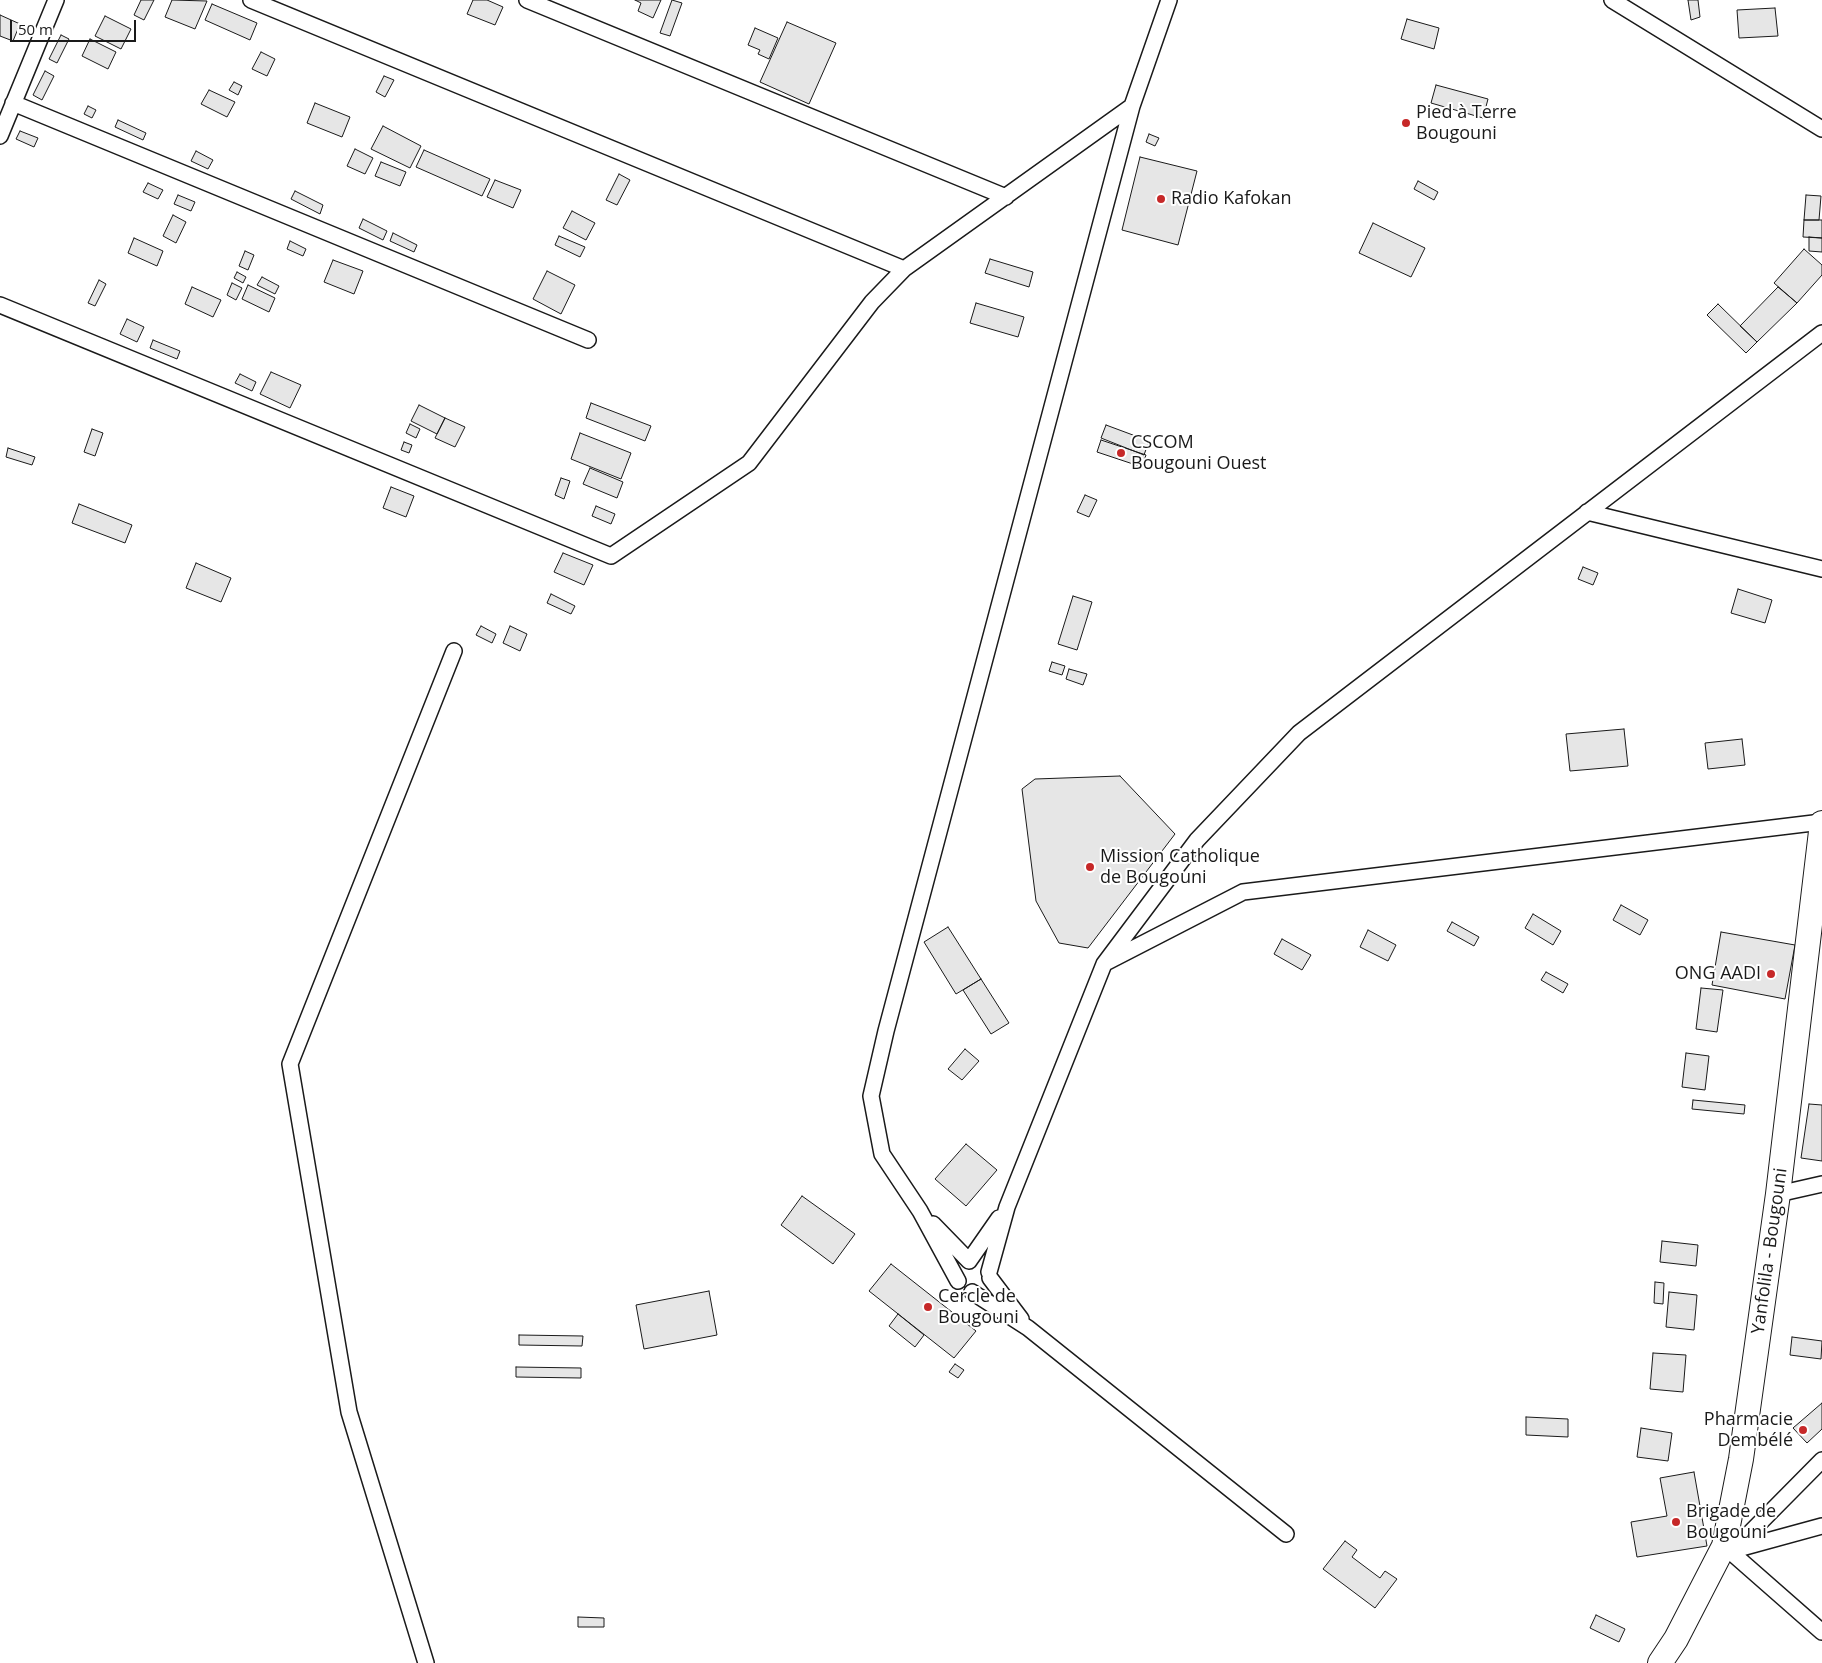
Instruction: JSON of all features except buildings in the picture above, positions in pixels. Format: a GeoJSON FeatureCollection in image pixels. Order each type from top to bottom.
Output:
{"type":"FeatureCollection","features":[{"type":"Feature","properties":{"kind":"main road","name":"Yanfolila - Bougouni"},"geometry":{"type":"LineString","coordinates":[[1660,1663],[1728,1549],[1778,1194],[1822,822]]}},
{"type":"Feature","properties":{"kind":"street"},"geometry":{"type":"LineString","coordinates":[[0,136],[56,0]]}},
{"type":"Feature","properties":{"kind":"street"},"geometry":{"type":"LineString","coordinates":[[251,0],[904,269]]}},
{"type":"Feature","properties":{"kind":"street"},"geometry":{"type":"LineString","coordinates":[[527,0],[1006,197]]}},
{"type":"Feature","properties":{"kind":"street"},"geometry":{"type":"LineString","coordinates":[[1169,0],[1132,106],[886,1031],[871,1096],[882,1154],[920,1211],[958,1281],[965,1290],[972,1292],[1028,1328],[1286,1534]]}},
{"type":"Feature","properties":{"kind":"street"},"geometry":{"type":"LineString","coordinates":[[1612,0],[1822,129]]}},
{"type":"Feature","properties":{"kind":"street"},"geometry":{"type":"LineString","coordinates":[[14,103],[588,340]]}},
{"type":"Feature","properties":{"kind":"street"},"geometry":{"type":"LineString","coordinates":[[0,305],[611,556],[749,463],[872,302],[904,269],[1132,106]]}},
{"type":"Feature","properties":{"kind":"street"},"geometry":{"type":"LineString","coordinates":[[972,1292],[984,1289],[1006,1208],[1104,964],[1197,840],[1299,733],[1822,333]]}},
{"type":"Feature","properties":{"kind":"street"},"geometry":{"type":"LineString","coordinates":[[1587,512],[1822,568]]}},
{"type":"Feature","properties":{"kind":"street"},"geometry":{"type":"LineString","coordinates":[[426,1663],[350,1412],[290,1064],[454,651]]}},
{"type":"Feature","properties":{"kind":"street"},"geometry":{"type":"LineString","coordinates":[[1104,964],[1243,892],[1822,822]]}},
{"type":"Feature","properties":{"kind":"street"},"geometry":{"type":"LineString","coordinates":[[1778,1194],[1822,1184]]}},
{"type":"Feature","properties":{"kind":"street"},"geometry":{"type":"LineString","coordinates":[[958,1281],[959,1269],[969,1261],[1006,1208]]}},
{"type":"Feature","properties":{"kind":"street"},"geometry":{"type":"LineString","coordinates":[[920,1211],[969,1261],[981,1262],[1028,1328]]}},
{"type":"Feature","properties":{"kind":"street"},"geometry":{"type":"LineString","coordinates":[[1728,1549],[1822,1460]]}},
{"type":"Feature","properties":{"kind":"street"},"geometry":{"type":"LineString","coordinates":[[1728,1549],[1822,1526]]}},
{"type":"Feature","properties":{"kind":"street"},"geometry":{"type":"LineString","coordinates":[[1728,1549],[1822,1632]]}},
{"type":"Feature","properties":{"kind":"place","name":"Pied à Terre Bougouni"},"geometry":{"type":"Point","coordinates":[1406,123]}},
{"type":"Feature","properties":{"kind":"place","name":"Radio Kafokan"},"geometry":{"type":"Point","coordinates":[1161,199]}},
{"type":"Feature","properties":{"kind":"place","name":"CSCOM Bougouni Ouest"},"geometry":{"type":"Point","coordinates":[1121,453]}},
{"type":"Feature","properties":{"kind":"place","name":"Mission Catholique de Bougouni"},"geometry":{"type":"Point","coordinates":[1090,867]}},
{"type":"Feature","properties":{"kind":"place","name":"ONG AADI"},"geometry":{"type":"Point","coordinates":[1771,974]}},
{"type":"Feature","properties":{"kind":"place","name":"Cercle de Bougouni"},"geometry":{"type":"Point","coordinates":[928,1307]}},
{"type":"Feature","properties":{"kind":"place","name":"Pharmacie Dembélé"},"geometry":{"type":"Point","coordinates":[1803,1430]}},
{"type":"Feature","properties":{"kind":"place","name":"Brigade de Bougouni"},"geometry":{"type":"Point","coordinates":[1676,1522]}}]}
